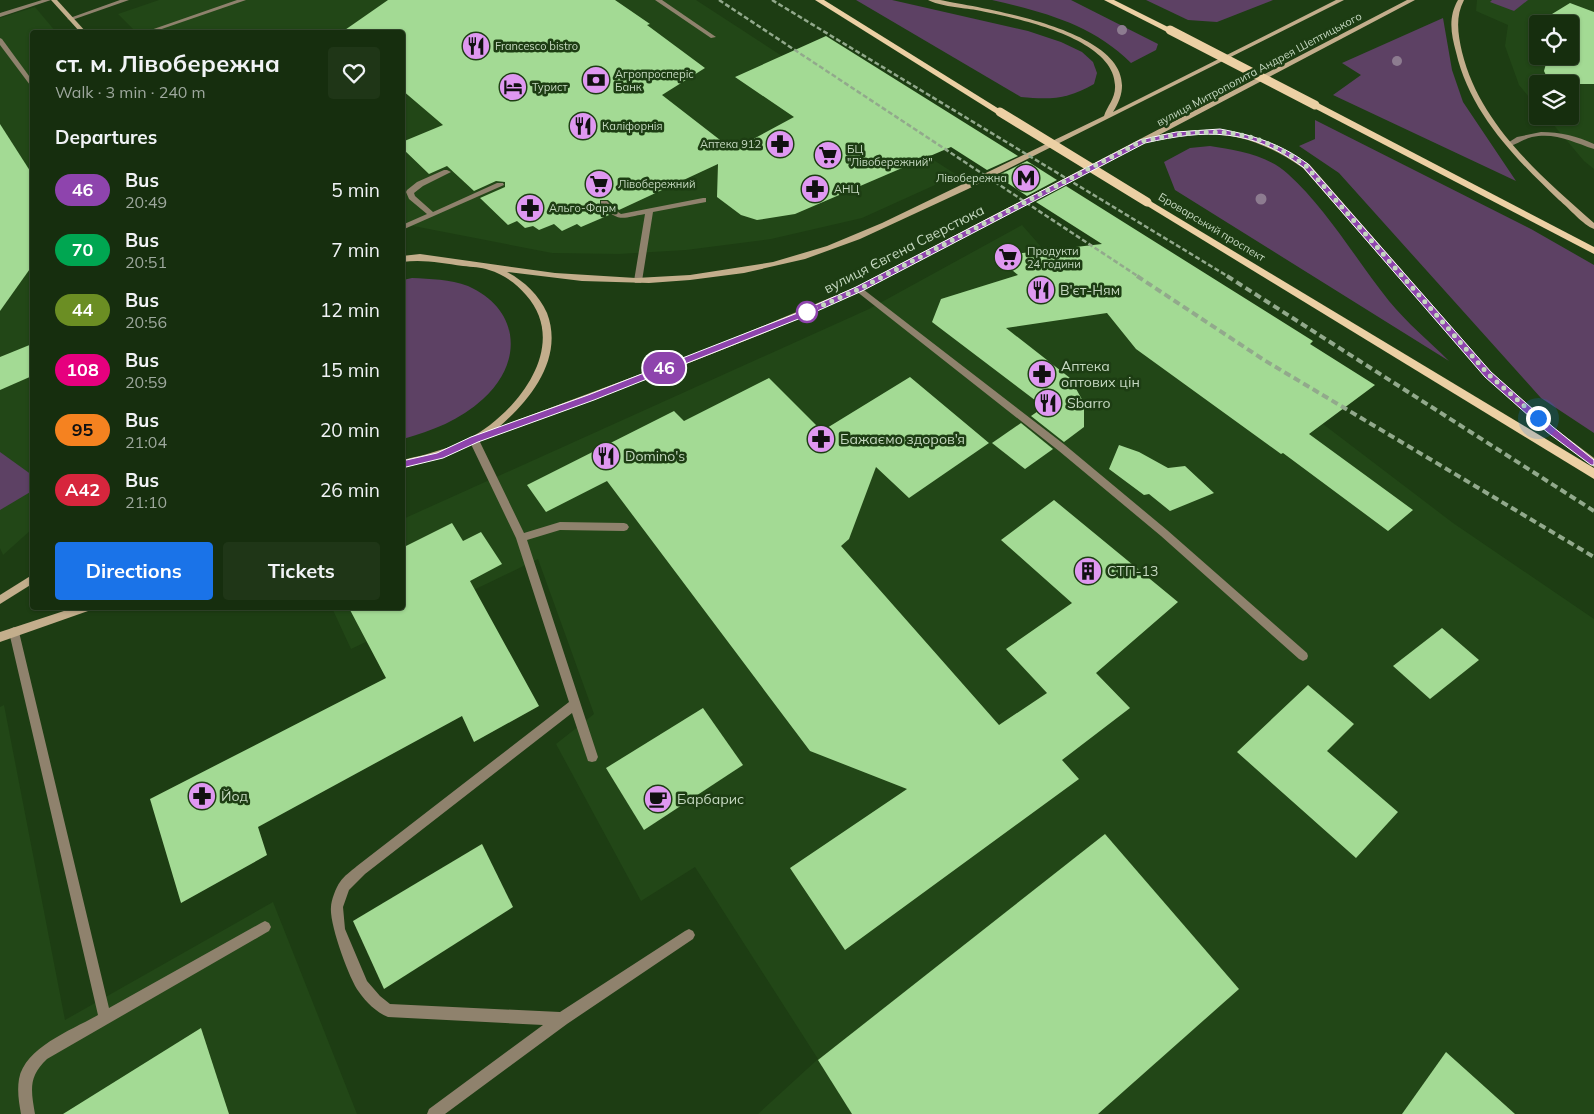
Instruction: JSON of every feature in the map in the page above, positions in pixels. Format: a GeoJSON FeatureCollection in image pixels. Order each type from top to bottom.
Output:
{"type":"FeatureCollection","features":[{"type":"Feature","properties":{"kind":"main road"},"geometry":{"type":"LineString","coordinates":[[54,0],[81,30]]}},
{"type":"Feature","properties":{"kind":"main road","name":"Броварський проспект"},"geometry":{"type":"LineString","coordinates":[[819,0],[1594,474]]}},
{"type":"Feature","properties":{"kind":"main road"},"geometry":{"type":"LineString","coordinates":[[931,0],[1047,25],[1088,44],[1108,59],[1120,82],[1118,97],[1106,116]]}},
{"type":"Feature","properties":{"kind":"main road"},"geometry":{"type":"LineString","coordinates":[[1108,0],[1170,30],[1594,251]]}},
{"type":"Feature","properties":{"kind":"main road","name":"вулиця Митрополита Андрея Шептицького"},"geometry":{"type":"LineString","coordinates":[[1106,116],[1341,0]]}},
{"type":"Feature","properties":{"kind":"main road","name":"вулиця Митрополита Андрея Шептицького"},"geometry":{"type":"LineString","coordinates":[[1142,141],[1412,0]]}},
{"type":"Feature","properties":{"kind":"main road"},"geometry":{"type":"LineString","coordinates":[[1461,0],[1454,11],[1459,56],[1470,89],[1486,114],[1525,162],[1594,227]]}},
{"type":"Feature","properties":{"kind":"main road","name":"вулиця Євгена Сверстюка"},"geometry":{"type":"LineString","coordinates":[[420,257],[589,279],[638,281],[746,270],[807,257],[878,228],[1021,161],[1106,116]]}},
{"type":"Feature","properties":{"kind":"main road"},"geometry":{"type":"LineString","coordinates":[[1142,141],[1185,132],[1220,131],[1246,136],[1287,152],[1306,166],[1326,188],[1488,374],[1550,430],[1594,463]]}},
{"type":"Feature","properties":{"kind":"main road","name":"вулиця Євгена Сверстюка"},"geometry":{"type":"LineString","coordinates":[[474,440],[591,398],[803,314],[859,289],[1142,141]]}},
{"type":"Feature","properties":{"kind":"main road"},"geometry":{"type":"LineString","coordinates":[[405,254],[420,257]]}},
{"type":"Feature","properties":{"kind":"main road"},"geometry":{"type":"LineString","coordinates":[[405,259],[420,257]]}},
{"type":"Feature","properties":{"kind":"main road"},"geometry":{"type":"LineString","coordinates":[[405,471],[474,440],[514,410],[540,376],[549,341],[542,310],[522,284],[490,266]]}},
{"type":"Feature","properties":{"kind":"main road"},"geometry":{"type":"LineString","coordinates":[[405,463],[439,456]]}},
{"type":"Feature","properties":{"kind":"main road"},"geometry":{"type":"LineString","coordinates":[[0,600],[30,580]]}},
{"type":"Feature","properties":{"kind":"main road"},"geometry":{"type":"LineString","coordinates":[[0,637],[78,610]]}},
{"type":"Feature","properties":{"kind":"lane"},"geometry":{"type":"LineString","coordinates":[[0,16],[48,0]]}},
{"type":"Feature","properties":{"kind":"lane"},"geometry":{"type":"LineString","coordinates":[[70,19],[126,0]]}},
{"type":"Feature","properties":{"kind":"lane"},"geometry":{"type":"LineString","coordinates":[[154,30],[243,0]]}},
{"type":"Feature","properties":{"kind":"lane"},"geometry":{"type":"LineString","coordinates":[[658,0],[712,37]]}},
{"type":"Feature","properties":{"kind":"lane"},"geometry":{"type":"LineString","coordinates":[[0,40],[30,81]]}},
{"type":"Feature","properties":{"kind":"lane"},"geometry":{"type":"LineString","coordinates":[[1510,144],[1522,137],[1541,133],[1567,136],[1594,147]]}},
{"type":"Feature","properties":{"kind":"lane"},"geometry":{"type":"LineString","coordinates":[[432,215],[410,192],[420,184],[447,172]]}},
{"type":"Feature","properties":{"kind":"lane"},"geometry":{"type":"LineString","coordinates":[[405,227],[500,185]]}},
{"type":"Feature","properties":{"kind":"lane"},"geometry":{"type":"LineString","coordinates":[[604,203],[618,216],[703,200]]}},
{"type":"Feature","properties":{"kind":"lane"},"geometry":{"type":"LineString","coordinates":[[638,281],[649,211]]}},
{"type":"Feature","properties":{"kind":"lane"},"geometry":{"type":"LineString","coordinates":[[859,289],[1062,448],[1304,656]]}},
{"type":"Feature","properties":{"kind":"lane"},"geometry":{"type":"LineString","coordinates":[[474,440],[521,538],[592,757]]}},
{"type":"Feature","properties":{"kind":"lane"},"geometry":{"type":"LineString","coordinates":[[521,538],[560,526],[624,527]]}},
{"type":"Feature","properties":{"kind":"lane"},"geometry":{"type":"LineString","coordinates":[[14,632],[105,1017]]}},
{"type":"Feature","properties":{"kind":"lane"},"geometry":{"type":"LineString","coordinates":[[562,1019],[388,1010],[375,1001],[362,986],[339,929],[337,907],[344,886],[361,870],[575,704]]}},
{"type":"Feature","properties":{"kind":"lane"},"geometry":{"type":"LineString","coordinates":[[28,1114],[24,1088],[30,1063],[105,1017],[265,926]]}},
{"type":"Feature","properties":{"kind":"lane"},"geometry":{"type":"LineString","coordinates":[[434,1114],[562,1019],[689,935]]}},
{"type":"Feature","properties":{"kind":"shaded area"},"geometry":{"type":"Polygon","coordinates":[[[159,0],[696,0],[782,56],[735,77],[790,114],[829,93],[957,175],[862,218],[771,239],[686,250],[619,254],[552,253],[405,224],[405,30],[134,30],[118,14],[159,0]]]}},
{"type":"Feature","properties":{"kind":"shaded area"},"geometry":{"type":"Polygon","coordinates":[[[856,0],[892,0],[1028,31],[1061,42],[1082,52],[1093,62],[1097,73],[1094,84],[1076,93],[1059,97],[1021,97],[856,0]]]}},
{"type":"Feature","properties":{"kind":"shaded area"},"geometry":{"type":"Polygon","coordinates":[[[992,0],[1071,0],[1158,44],[1156,50],[1131,63],[1100,38],[1066,21],[1030,9],[992,0]]]}},
{"type":"Feature","properties":{"kind":"shaded area"},"geometry":{"type":"Polygon","coordinates":[[[1146,0],[1273,0],[1217,22],[1188,20],[1146,0]]]}},
{"type":"Feature","properties":{"kind":"shaded area"},"geometry":{"type":"Polygon","coordinates":[[[1477,0],[1594,0],[1594,169],[1584,161],[1554,125],[1579,125],[1579,75],[1529,75],[1529,97],[1519,85],[1505,46],[1508,25],[1476,11],[1477,0]]]}},
{"type":"Feature","properties":{"kind":"shaded area"},"geometry":{"type":"Polygon","coordinates":[[[1492,0],[1528,0],[1514,11],[1490,2],[1492,0]]]}},
{"type":"Feature","properties":{"kind":"shaded area"},"geometry":{"type":"Polygon","coordinates":[[[35,7],[54,30],[30,30],[30,531],[3,555],[0,548],[0,18],[35,7]]]}},
{"type":"Feature","properties":{"kind":"shaded area"},"geometry":{"type":"Polygon","coordinates":[[[1443,18],[1452,70],[1463,102],[1516,181],[1333,95],[1361,75],[1342,63],[1443,18]]]}},
{"type":"Feature","properties":{"kind":"shaded area"},"geometry":{"type":"Polygon","coordinates":[[[1315,120],[1531,229],[1594,265],[1594,433],[1541,398],[1339,173],[1299,146],[1315,139],[1315,120]]]}},
{"type":"Feature","properties":{"kind":"shaded area"},"geometry":{"type":"Polygon","coordinates":[[[1210,146],[1251,154],[1271,162],[1288,174],[1328,219],[1396,309],[1449,361],[1175,190],[1164,162],[1190,148],[1210,146]]]}},
{"type":"Feature","properties":{"kind":"shaded area"},"geometry":{"type":"Polygon","coordinates":[[[1022,225],[1043,249],[1093,277],[1156,363],[1281,454],[1323,424],[1453,523],[1594,619],[1594,1114],[758,1114],[818,1059],[695,867],[641,901],[556,744],[594,714],[538,559],[351,649],[333,610],[405,610],[405,518],[869,309],[1022,225]]]}},
{"type":"Feature","properties":{"kind":"shaded area"},"geometry":{"type":"Polygon","coordinates":[[[412,278],[454,282],[468,286],[485,296],[498,308],[506,322],[510,337],[510,353],[505,369],[496,384],[483,399],[455,419],[405,438],[405,280],[412,278]]]}},
{"type":"Feature","properties":{"kind":"shaded area"},"geometry":{"type":"Polygon","coordinates":[[[0,452],[30,474],[30,492],[0,510],[0,452]]]}},
{"type":"Feature","properties":{"kind":"shaded area"},"geometry":{"type":"Polygon","coordinates":[[[4,705],[65,1020],[273,902],[357,1114],[0,1114],[0,707],[4,705]]]}},
{"type":"Feature","properties":{"kind":"building"},"geometry":{"type":"Polygon","coordinates":[[[388,0],[615,0],[650,24],[647,25],[705,68],[662,95],[733,150],[794,117],[735,77],[826,36],[1018,156],[987,170],[951,147],[795,214],[757,220],[741,215],[717,197],[718,164],[619,210],[608,200],[600,200],[600,206],[609,215],[581,227],[577,224],[562,231],[554,224],[539,230],[533,226],[525,228],[517,221],[508,225],[480,198],[505,187],[505,182],[496,181],[474,191],[447,166],[429,174],[405,151],[405,141],[443,125],[405,93],[405,30],[345,30],[388,0]]]}},
{"type":"Feature","properties":{"kind":"building"},"geometry":{"type":"Polygon","coordinates":[[[1570,3],[1594,12],[1594,84],[1579,84],[1579,75],[1546,75],[1544,71],[1546,65],[1579,65],[1579,15],[1550,15],[1570,3]]]}},
{"type":"Feature","properties":{"kind":"building"},"geometry":{"type":"Polygon","coordinates":[[[0,124],[30,171],[30,269],[0,311],[0,124]]]}},
{"type":"Feature","properties":{"kind":"building"},"geometry":{"type":"Polygon","coordinates":[[[1027,161],[1057,180],[1027,196],[997,176],[1027,161]]]}},
{"type":"Feature","properties":{"kind":"building"},"geometry":{"type":"Polygon","coordinates":[[[1066,186],[1313,341],[1310,344],[1375,385],[1309,434],[1413,510],[1388,531],[1283,453],[1281,454],[1136,349],[1107,313],[1006,328],[1070,378],[1084,403],[1084,427],[1064,442],[1031,416],[1044,407],[932,322],[941,299],[1018,275],[995,256],[1102,244],[1036,202],[1066,186]]]}},
{"type":"Feature","properties":{"kind":"building"},"geometry":{"type":"Polygon","coordinates":[[[30,345],[30,377],[0,390],[0,357],[30,345]]]}},
{"type":"Feature","properties":{"kind":"building"},"geometry":{"type":"Polygon","coordinates":[[[910,377],[989,443],[909,498],[876,467],[849,539],[841,546],[999,725],[1047,693],[1006,649],[1072,603],[1001,540],[1054,500],[1178,602],[1096,673],[1130,708],[1062,760],[1079,779],[845,950],[790,868],[907,789],[810,751],[607,481],[546,512],[527,485],[674,411],[684,421],[769,378],[822,431],[910,377]]]}},
{"type":"Feature","properties":{"kind":"building"},"geometry":{"type":"Polygon","coordinates":[[[1021,423],[1053,449],[1025,469],[992,443],[1021,423]]]}},
{"type":"Feature","properties":{"kind":"building"},"geometry":{"type":"Polygon","coordinates":[[[1119,445],[1139,452],[1168,468],[1185,466],[1214,493],[1170,511],[1149,494],[1144,495],[1109,469],[1119,445]]]}},
{"type":"Feature","properties":{"kind":"building"},"geometry":{"type":"Polygon","coordinates":[[[452,523],[463,541],[481,532],[502,564],[470,581],[539,706],[474,742],[462,716],[258,827],[267,855],[181,903],[150,799],[386,678],[350,610],[405,610],[405,546],[452,523]]]}},
{"type":"Feature","properties":{"kind":"building"},"geometry":{"type":"Polygon","coordinates":[[[1442,628],[1479,660],[1430,699],[1393,666],[1442,628]]]}},
{"type":"Feature","properties":{"kind":"building"},"geometry":{"type":"Polygon","coordinates":[[[1308,685],[1354,724],[1327,751],[1398,812],[1356,858],[1237,752],[1308,685]]]}},
{"type":"Feature","properties":{"kind":"building","name":"Барбарис"},"geometry":{"type":"Polygon","coordinates":[[[703,708],[743,765],[644,830],[606,768],[703,708]]]}},
{"type":"Feature","properties":{"kind":"building"},"geometry":{"type":"Polygon","coordinates":[[[1105,834],[1239,989],[1098,1114],[852,1114],[818,1060],[1105,834]]]}},
{"type":"Feature","properties":{"kind":"building"},"geometry":{"type":"Polygon","coordinates":[[[482,844],[513,907],[384,989],[353,921],[482,844]]]}},
{"type":"Feature","properties":{"kind":"building"},"geometry":{"type":"Polygon","coordinates":[[[201,1028],[229,1114],[63,1114],[201,1028]]]}},
{"type":"Feature","properties":{"kind":"building"},"geometry":{"type":"Polygon","coordinates":[[[1446,1052],[1515,1114],[1402,1114],[1446,1052]]]}},
{"type":"Feature","properties":{"kind":"railway"},"geometry":{"type":"LineString","coordinates":[[719,0],[1139,277]]}},
{"type":"Feature","properties":{"kind":"railway"},"geometry":{"type":"LineString","coordinates":[[772,0],[1229,277]]}},
{"type":"Feature","properties":{"kind":"railway"},"geometry":{"type":"LineString","coordinates":[[1137,276],[1264,360],[1594,557]]}},
{"type":"Feature","properties":{"kind":"railway"},"geometry":{"type":"LineString","coordinates":[[1227,276],[1594,511]]}},
{"type":"Feature","properties":{"kind":"bus line","name":"46"},"geometry":{"type":"LineString","coordinates":[[405,463],[439,456],[474,440],[591,398],[803,314],[859,289],[1142,141],[1194,131],[1220,131],[1246,136],[1287,152],[1306,166],[1385,254],[1488,374],[1550,430],[1594,463]]}},
{"type":"Feature","properties":{"kind":"place","name":"Francesco bistro"},"geometry":{"type":"Point","coordinates":[476,46]}},
{"type":"Feature","properties":{"kind":"place","name":"Агропросперіс Банк"},"geometry":{"type":"Point","coordinates":[596,80]}},
{"type":"Feature","properties":{"kind":"place","name":"Турист"},"geometry":{"type":"Point","coordinates":[513,87]}},
{"type":"Feature","properties":{"kind":"place","name":"Каліфорнія"},"geometry":{"type":"Point","coordinates":[583,126]}},
{"type":"Feature","properties":{"kind":"place","name":"Аптека 912"},"geometry":{"type":"Point","coordinates":[780,144]}},
{"type":"Feature","properties":{"kind":"place","name":"БЦ \"Лівобережний\""},"geometry":{"type":"Point","coordinates":[828,155]}},
{"type":"Feature","properties":{"kind":"place","name":"Лівобережна"},"geometry":{"type":"Point","coordinates":[1026,178]}},
{"type":"Feature","properties":{"kind":"place","name":"Лівобережний"},"geometry":{"type":"Point","coordinates":[599,184]}},
{"type":"Feature","properties":{"kind":"place","name":"АНЦ"},"geometry":{"type":"Point","coordinates":[815,189]}},
{"type":"Feature","properties":{"kind":"place","name":"Альго-Фарм"},"geometry":{"type":"Point","coordinates":[530,208]}},
{"type":"Feature","properties":{"kind":"place","name":"Продукти 24 години"},"geometry":{"type":"Point","coordinates":[1008,257]}},
{"type":"Feature","properties":{"kind":"place","name":"В'єт-Ням"},"geometry":{"type":"Point","coordinates":[1041,290]}},
{"type":"Feature","properties":{"kind":"place","name":"Аптека оптових цін"},"geometry":{"type":"Point","coordinates":[1042,374]}},
{"type":"Feature","properties":{"kind":"place","name":"Sbarro"},"geometry":{"type":"Point","coordinates":[1048,403]}},
{"type":"Feature","properties":{"kind":"place","name":"Бажаємо здоров'я"},"geometry":{"type":"Point","coordinates":[821,439]}},
{"type":"Feature","properties":{"kind":"place","name":"Domino's"},"geometry":{"type":"Point","coordinates":[606,456]}},
{"type":"Feature","properties":{"kind":"place","name":"СТП-13"},"geometry":{"type":"Point","coordinates":[1088,571]}},
{"type":"Feature","properties":{"kind":"place","name":"Йод"},"geometry":{"type":"Point","coordinates":[202,796]}},
{"type":"Feature","properties":{"kind":"place","name":"Барбарис"},"geometry":{"type":"Point","coordinates":[658,799]}},
{"type":"Feature","properties":{"kind":"route"},"geometry":{"type":"LineString","coordinates":[[807,312],[803,314],[859,289],[1142,141],[1194,131],[1220,131],[1268,143],[1287,152],[1306,166],[1385,254],[1488,374],[1538,418]]}}]}
